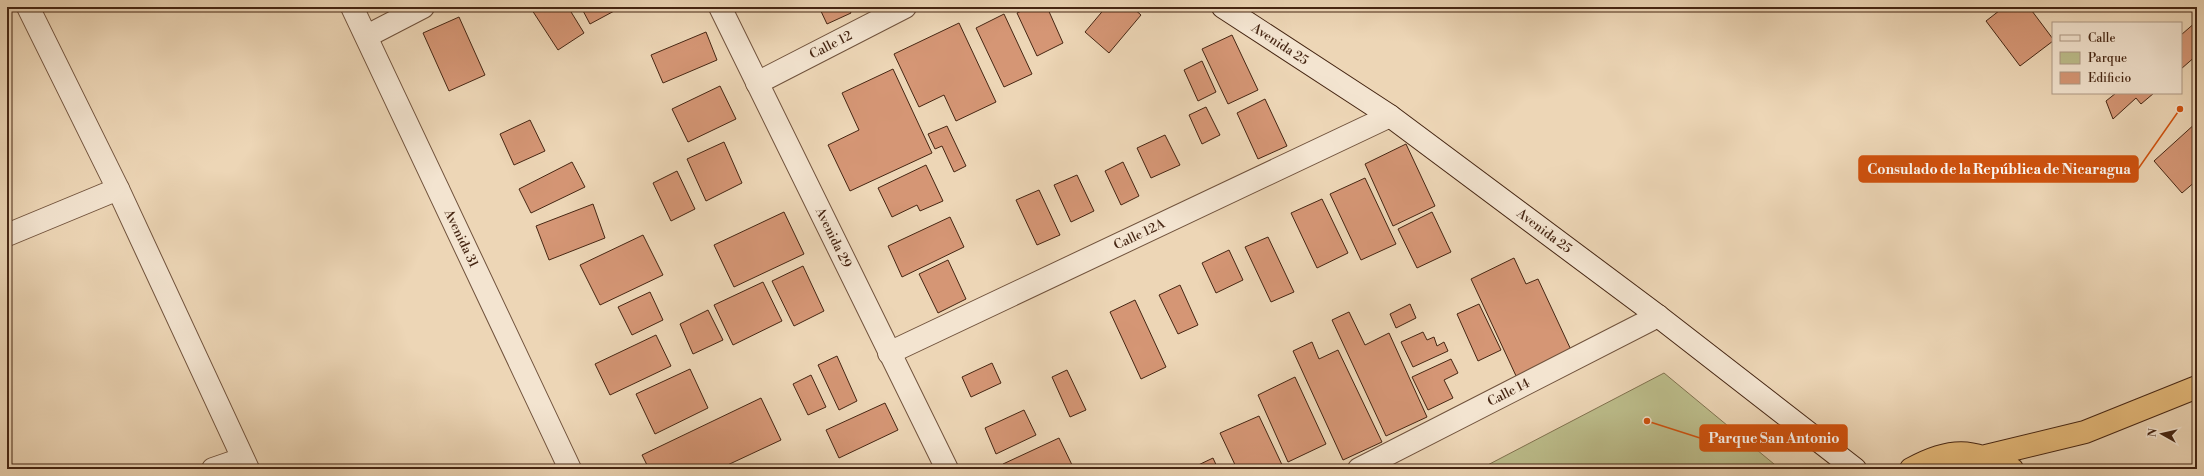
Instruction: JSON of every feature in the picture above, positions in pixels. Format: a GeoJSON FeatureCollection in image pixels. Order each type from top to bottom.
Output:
{"type":"FeatureCollection","features":[{"type":"Feature","properties":{"kind":"highway"},"geometry":{"type":"LineString","coordinates":[[1910,469],[1930,458],[1958,453],[1986,456],[2085,432],[2197,387]]}},
{"type":"Feature","properties":{"kind":"highway"},"geometry":{"type":"LineString","coordinates":[[1986,456],[2012,469]]}},
{"type":"Feature","properties":{"kind":"street"},"geometry":{"type":"LineString","coordinates":[[28,7],[118,189],[245,464],[213,469]]}},
{"type":"Feature","properties":{"kind":"street","name":"Avenida 31"},"geometry":{"type":"LineString","coordinates":[[352,7],[570,469]]}},
{"type":"Feature","properties":{"kind":"street"},"geometry":{"type":"LineString","coordinates":[[367,36],[423,7]]}},
{"type":"Feature","properties":{"kind":"street","name":"Avenida 29"},"geometry":{"type":"LineString","coordinates":[[720,7],[946,469]]}},
{"type":"Feature","properties":{"kind":"street","name":"Calle 12"},"geometry":{"type":"LineString","coordinates":[[757,83],[905,7]]}},
{"type":"Feature","properties":{"kind":"street","name":"Avenida 25"},"geometry":{"type":"LineString","coordinates":[[1223,7],[1390,116],[1658,316],[1855,469]]}},
{"type":"Feature","properties":{"kind":"street","name":"Calle 12A"},"geometry":{"type":"LineString","coordinates":[[889,353],[1390,116]]}},
{"type":"Feature","properties":{"kind":"street"},"geometry":{"type":"LineString","coordinates":[[7,235],[118,189]]}},
{"type":"Feature","properties":{"kind":"street","name":"Calle 14"},"geometry":{"type":"LineString","coordinates":[[1359,469],[1658,316]]}},
{"type":"Feature","properties":{"kind":"green space"},"geometry":{"type":"Polygon","coordinates":[[[1664,373],[1780,469],[1480,469],[1664,373]]]}},
{"type":"Feature","properties":{"kind":"building"},"geometry":{"type":"Polygon","coordinates":[[[530,7],[568,7],[584,33],[558,50],[530,7]]]}},
{"type":"Feature","properties":{"kind":"building"},"geometry":{"type":"Polygon","coordinates":[[[581,7],[614,7],[616,10],[590,24],[581,7]]]}},
{"type":"Feature","properties":{"kind":"building"},"geometry":{"type":"Polygon","coordinates":[[[819,7],[848,7],[851,13],[827,24],[819,7]]]}},
{"type":"Feature","properties":{"kind":"building"},"geometry":{"type":"Polygon","coordinates":[[[1030,7],[1047,7],[1063,43],[1037,56],[1017,13],[1030,7]]]}},
{"type":"Feature","properties":{"kind":"building"},"geometry":{"type":"Polygon","coordinates":[[[1106,7],[1132,7],[1141,15],[1109,53],[1085,32],[1106,7]]]}},
{"type":"Feature","properties":{"kind":"building"},"geometry":{"type":"Polygon","coordinates":[[[2004,7],[2029,7],[2052,38],[2052,42],[2020,66],[1986,21],[2004,7]]]}},
{"type":"Feature","properties":{"kind":"building"},"geometry":{"type":"Polygon","coordinates":[[[1004,14],[1032,74],[1004,87],[976,28],[1004,14]]]}},
{"type":"Feature","properties":{"kind":"building"},"geometry":{"type":"Polygon","coordinates":[[[459,17],[485,75],[449,91],[423,33],[459,17]]]}},
{"type":"Feature","properties":{"kind":"building"},"geometry":{"type":"Polygon","coordinates":[[[2197,21],[2197,55],[2182,68],[2182,34],[2197,21]]]}},
{"type":"Feature","properties":{"kind":"building"},"geometry":{"type":"Polygon","coordinates":[[[959,23],[996,102],[956,121],[944,95],[919,107],[894,54],[959,23]]]}},
{"type":"Feature","properties":{"kind":"building"},"geometry":{"type":"Polygon","coordinates":[[[706,32],[717,60],[663,83],[651,55],[706,32]]]}},
{"type":"Feature","properties":{"kind":"building"},"geometry":{"type":"Polygon","coordinates":[[[1232,35],[1258,90],[1228,104],[1202,49],[1232,35]]]}},
{"type":"Feature","properties":{"kind":"building"},"geometry":{"type":"Polygon","coordinates":[[[1202,61],[1216,92],[1198,101],[1184,70],[1202,61]]]}},
{"type":"Feature","properties":{"kind":"building"},"geometry":{"type":"Polygon","coordinates":[[[893,69],[932,153],[850,191],[828,145],[859,130],[842,93],[893,69]]]}},
{"type":"Feature","properties":{"kind":"building"},"geometry":{"type":"Polygon","coordinates":[[[720,86],[736,119],[688,142],[672,109],[720,86]]]}},
{"type":"Feature","properties":{"kind":"building"},"geometry":{"type":"Polygon","coordinates":[[[2115,94],[2153,94],[2141,104],[2136,98],[2113,119],[2106,101],[2115,94]]]}},
{"type":"Feature","properties":{"kind":"building"},"geometry":{"type":"Polygon","coordinates":[[[1265,99],[1287,146],[1258,159],[1237,113],[1265,99]]]}},
{"type":"Feature","properties":{"kind":"building"},"geometry":{"type":"Polygon","coordinates":[[[1206,107],[1220,135],[1202,144],[1189,115],[1206,107]]]}},
{"type":"Feature","properties":{"kind":"building"},"geometry":{"type":"Polygon","coordinates":[[[530,120],[545,151],[514,165],[500,134],[530,120]]]}},
{"type":"Feature","properties":{"kind":"building"},"geometry":{"type":"Polygon","coordinates":[[[2197,122],[2197,180],[2182,193],[2154,161],[2197,122]]]}},
{"type":"Feature","properties":{"kind":"building"},"geometry":{"type":"Polygon","coordinates":[[[947,126],[966,166],[954,172],[942,146],[935,149],[928,134],[947,126]]]}},
{"type":"Feature","properties":{"kind":"building"},"geometry":{"type":"Polygon","coordinates":[[[1165,135],[1180,165],[1151,178],[1137,148],[1165,135]]]}},
{"type":"Feature","properties":{"kind":"building"},"geometry":{"type":"Polygon","coordinates":[[[724,142],[742,183],[706,201],[687,159],[724,142]]]}},
{"type":"Feature","properties":{"kind":"building"},"geometry":{"type":"Polygon","coordinates":[[[1406,144],[1435,206],[1393,226],[1365,164],[1406,144]]]}},
{"type":"Feature","properties":{"kind":"building"},"geometry":{"type":"Polygon","coordinates":[[[572,162],[585,187],[531,213],[519,189],[572,162]]]}},
{"type":"Feature","properties":{"kind":"building"},"geometry":{"type":"Polygon","coordinates":[[[1123,162],[1139,196],[1121,205],[1105,171],[1123,162]]]}},
{"type":"Feature","properties":{"kind":"building"},"geometry":{"type":"Polygon","coordinates":[[[926,165],[943,201],[920,211],[917,205],[892,217],[878,188],[926,165]]]}},
{"type":"Feature","properties":{"kind":"building"},"geometry":{"type":"Polygon","coordinates":[[[677,171],[695,209],[671,221],[653,183],[677,171]]]}},
{"type":"Feature","properties":{"kind":"building"},"geometry":{"type":"Polygon","coordinates":[[[1077,175],[1094,211],[1071,222],[1054,185],[1077,175]]]}},
{"type":"Feature","properties":{"kind":"building"},"geometry":{"type":"Polygon","coordinates":[[[1365,178],[1396,244],[1361,260],[1330,194],[1365,178]]]}},
{"type":"Feature","properties":{"kind":"building"},"geometry":{"type":"Polygon","coordinates":[[[1039,190],[1060,235],[1037,245],[1016,200],[1039,190]]]}},
{"type":"Feature","properties":{"kind":"building"},"geometry":{"type":"Polygon","coordinates":[[[1322,199],[1348,253],[1317,268],[1291,213],[1322,199]]]}},
{"type":"Feature","properties":{"kind":"building"},"geometry":{"type":"Polygon","coordinates":[[[593,204],[605,238],[549,260],[536,226],[593,204]]]}},
{"type":"Feature","properties":{"kind":"building"},"geometry":{"type":"Polygon","coordinates":[[[784,212],[804,254],[734,287],[714,245],[784,212]]]}},
{"type":"Feature","properties":{"kind":"building"},"geometry":{"type":"Polygon","coordinates":[[[1432,212],[1451,252],[1417,268],[1398,229],[1432,212]]]}},
{"type":"Feature","properties":{"kind":"building"},"geometry":{"type":"Polygon","coordinates":[[[950,217],[964,247],[902,277],[888,246],[950,217]]]}},
{"type":"Feature","properties":{"kind":"building"},"geometry":{"type":"Polygon","coordinates":[[[643,235],[663,275],[600,305],[580,265],[643,235]]]}},
{"type":"Feature","properties":{"kind":"building"},"geometry":{"type":"Polygon","coordinates":[[[1268,237],[1294,292],[1271,302],[1245,247],[1268,237]]]}},
{"type":"Feature","properties":{"kind":"building"},"geometry":{"type":"Polygon","coordinates":[[[1229,250],[1243,280],[1216,293],[1202,263],[1229,250]]]}},
{"type":"Feature","properties":{"kind":"building"},"geometry":{"type":"Polygon","coordinates":[[[1514,258],[1526,284],[1538,279],[1572,352],[1517,378],[1471,279],[1514,258]]]}},
{"type":"Feature","properties":{"kind":"building"},"geometry":{"type":"Polygon","coordinates":[[[948,260],[966,299],[938,313],[919,274],[948,260]]]}},
{"type":"Feature","properties":{"kind":"building"},"geometry":{"type":"Polygon","coordinates":[[[803,266],[824,311],[794,326],[772,281],[803,266]]]}},
{"type":"Feature","properties":{"kind":"building"},"geometry":{"type":"Polygon","coordinates":[[[763,282],[782,321],[733,345],[714,305],[763,282]]]}},
{"type":"Feature","properties":{"kind":"building"},"geometry":{"type":"Polygon","coordinates":[[[1180,285],[1198,325],[1178,334],[1159,295],[1180,285]]]}},
{"type":"Feature","properties":{"kind":"building"},"geometry":{"type":"Polygon","coordinates":[[[650,292],[663,320],[632,335],[618,307],[650,292]]]}},
{"type":"Feature","properties":{"kind":"building"},"geometry":{"type":"Polygon","coordinates":[[[1135,300],[1166,367],[1141,379],[1110,312],[1135,300]]]}},
{"type":"Feature","properties":{"kind":"building"},"geometry":{"type":"Polygon","coordinates":[[[1410,304],[1416,318],[1396,328],[1390,314],[1410,304]]]}},
{"type":"Feature","properties":{"kind":"building"},"geometry":{"type":"Polygon","coordinates":[[[1479,304],[1501,350],[1478,361],[1457,314],[1479,304]]]}},
{"type":"Feature","properties":{"kind":"building"},"geometry":{"type":"Polygon","coordinates":[[[708,310],[723,340],[693,354],[680,324],[708,310]]]}},
{"type":"Feature","properties":{"kind":"building"},"geometry":{"type":"Polygon","coordinates":[[[1349,312],[1365,345],[1389,333],[1427,417],[1386,436],[1332,320],[1349,312]]]}},
{"type":"Feature","properties":{"kind":"building"},"geometry":{"type":"Polygon","coordinates":[[[1423,332],[1427,340],[1434,337],[1437,346],[1444,342],[1448,351],[1413,367],[1401,342],[1423,332]]]}},
{"type":"Feature","properties":{"kind":"building"},"geometry":{"type":"Polygon","coordinates":[[[656,335],[671,366],[610,395],[595,364],[656,335]]]}},
{"type":"Feature","properties":{"kind":"building"},"geometry":{"type":"Polygon","coordinates":[[[1312,342],[1319,359],[1338,350],[1382,442],[1343,460],[1293,351],[1312,342]]]}},
{"type":"Feature","properties":{"kind":"building"},"geometry":{"type":"Polygon","coordinates":[[[837,356],[857,401],[839,410],[818,365],[837,356]]]}},
{"type":"Feature","properties":{"kind":"building"},"geometry":{"type":"Polygon","coordinates":[[[1451,359],[1458,373],[1444,380],[1453,398],[1428,410],[1412,377],[1451,359]]]}},
{"type":"Feature","properties":{"kind":"building"},"geometry":{"type":"Polygon","coordinates":[[[992,363],[1001,383],[971,397],[962,377],[992,363]]]}},
{"type":"Feature","properties":{"kind":"building"},"geometry":{"type":"Polygon","coordinates":[[[690,369],[708,408],[655,434],[636,394],[690,369]]]}},
{"type":"Feature","properties":{"kind":"building"},"geometry":{"type":"Polygon","coordinates":[[[1067,370],[1086,410],[1070,417],[1052,377],[1067,370]]]}},
{"type":"Feature","properties":{"kind":"building"},"geometry":{"type":"Polygon","coordinates":[[[811,375],[826,407],[808,415],[793,384],[811,375]]]}},
{"type":"Feature","properties":{"kind":"building"},"geometry":{"type":"Polygon","coordinates":[[[1295,377],[1326,444],[1288,462],[1258,395],[1295,377]]]}},
{"type":"Feature","properties":{"kind":"building"},"geometry":{"type":"Polygon","coordinates":[[[761,398],[781,440],[719,469],[649,469],[642,455],[761,398]]]}},
{"type":"Feature","properties":{"kind":"building"},"geometry":{"type":"Polygon","coordinates":[[[885,403],[898,430],[839,458],[826,430],[885,403]]]}},
{"type":"Feature","properties":{"kind":"building"},"geometry":{"type":"Polygon","coordinates":[[[1024,410],[1036,435],[996,454],[985,428],[1024,410]]]}},
{"type":"Feature","properties":{"kind":"building"},"geometry":{"type":"Polygon","coordinates":[[[1259,416],[1284,469],[1237,469],[1220,433],[1259,416]]]}},
{"type":"Feature","properties":{"kind":"building"},"geometry":{"type":"Polygon","coordinates":[[[1059,438],[1074,469],[1005,469],[1003,464],[1059,438]]]}},
{"type":"Feature","properties":{"kind":"building"},"geometry":{"type":"Polygon","coordinates":[[[1213,458],[1218,469],[1192,469],[1192,468],[1213,458]]]}},
{"type":"Feature","properties":{"kind":"place","name":"Consulado de la República de Nicaragua"},"geometry":{"type":"Point","coordinates":[2180,109]}},
{"type":"Feature","properties":{"kind":"place","name":"Parque San Antonio"},"geometry":{"type":"Point","coordinates":[1647,421]}}]}
